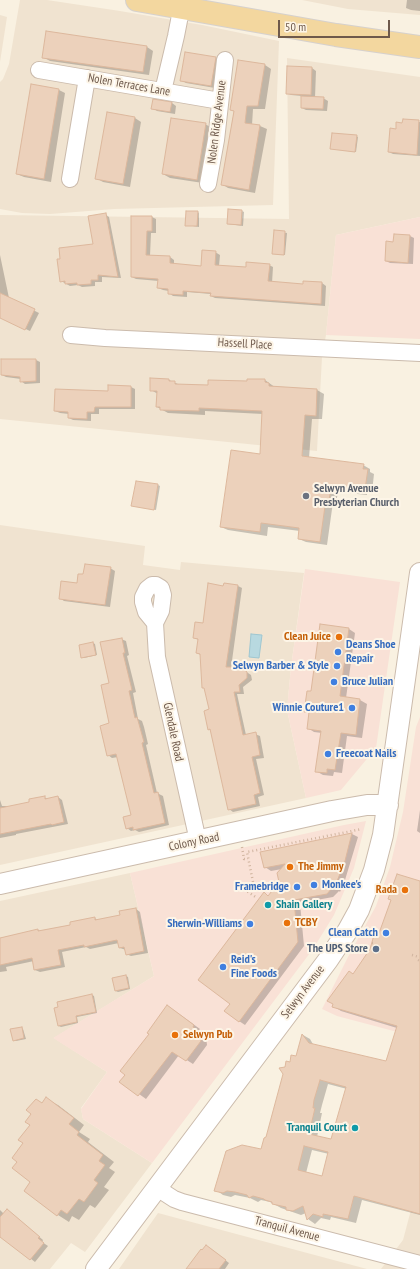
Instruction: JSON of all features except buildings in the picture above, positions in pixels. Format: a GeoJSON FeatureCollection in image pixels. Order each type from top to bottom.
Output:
{"type":"FeatureCollection","features":[{"type":"Feature","properties":{"kind":"main road"},"geometry":{"type":"LineString","coordinates":[[137,0],[182,4],[333,35],[420,47]]}},
{"type":"Feature","properties":{"kind":"street"},"geometry":{"type":"LineString","coordinates":[[163,91],[182,4]]}},
{"type":"Feature","properties":{"kind":"street","name":"Nolen Ridge Avenue"},"geometry":{"type":"LineString","coordinates":[[208,184],[216,140],[225,60]]}},
{"type":"Feature","properties":{"kind":"street","name":"Nolen Terraces Lane"},"geometry":{"type":"LineString","coordinates":[[39,70],[220,101]]}},
{"type":"Feature","properties":{"kind":"street"},"geometry":{"type":"LineString","coordinates":[[70,179],[87,78]]}},
{"type":"Feature","properties":{"kind":"street","name":"Hassell Place"},"geometry":{"type":"LineString","coordinates":[[71,335],[98,338],[420,352]]}},
{"type":"Feature","properties":{"kind":"street","name":"Selwyn Avenue"},"geometry":{"type":"LineString","coordinates":[[96,1269],[328,960],[348,930],[364,898],[374,870],[383,835],[414,661],[420,573]]}},
{"type":"Feature","properties":{"kind":"street","name":"Glendale Road"},"geometry":{"type":"LineString","coordinates":[[155,623],[156,651],[160,673],[198,841]]}},
{"type":"Feature","properties":{"kind":"street","name":"Colony Road"},"geometry":{"type":"LineString","coordinates":[[0,884],[350,808],[367,805],[388,805]]}},
{"type":"Feature","properties":{"kind":"street","name":"Tranquil Avenue"},"geometry":{"type":"LineString","coordinates":[[156,1188],[182,1202],[420,1264]]}},
{"type":"Feature","properties":{"kind":"path"},"geometry":{"type":"LineString","coordinates":[[346,680],[372,684]]}},
{"type":"Feature","properties":{"kind":"path"},"geometry":{"type":"LineString","coordinates":[[253,882],[247,852],[362,829]]}},
{"type":"Feature","properties":{"kind":"path"},"geometry":{"type":"LineString","coordinates":[[243,852],[244,859],[248,859]]}},
{"type":"Feature","properties":{"kind":"path"},"geometry":{"type":"LineString","coordinates":[[241,886],[257,898]]}},
{"type":"Feature","properties":{"kind":"path"},"geometry":{"type":"LineString","coordinates":[[412,955],[419,959]]}},
{"type":"Feature","properties":{"kind":"shaded area"},"geometry":{"type":"Polygon","coordinates":[[[20,0],[47,0],[120,11],[202,25],[279,41],[273,205],[114,209],[50,214],[22,213],[0,209],[0,82],[3,79],[9,64],[20,0]]]}},
{"type":"Feature","properties":{"kind":"shaded area"},"geometry":{"type":"Polygon","coordinates":[[[302,0],[420,0],[420,15],[348,9],[302,0]]]}},
{"type":"Feature","properties":{"kind":"shaded area"},"geometry":{"type":"Polygon","coordinates":[[[0,15],[7,17],[0,62],[0,15]]]}},
{"type":"Feature","properties":{"kind":"shaded area"},"geometry":{"type":"Polygon","coordinates":[[[287,58],[420,77],[420,217],[336,235],[326,335],[322,357],[317,451],[0,419],[0,215],[289,219],[287,58]]]}},
{"type":"Feature","properties":{"kind":"shaded area"},"geometry":{"type":"Polygon","coordinates":[[[420,217],[420,339],[326,335],[336,235],[420,217]]]}},
{"type":"Feature","properties":{"kind":"shaded area"},"geometry":{"type":"Polygon","coordinates":[[[0,525],[145,546],[143,565],[180,570],[181,562],[304,573],[291,667],[287,710],[306,798],[0,865],[0,525]]]}},
{"type":"Feature","properties":{"kind":"shaded area"},"geometry":{"type":"Polygon","coordinates":[[[305,569],[400,582],[376,748],[341,790],[306,798],[287,710],[291,667],[305,569]]]}},
{"type":"Feature","properties":{"kind":"shaded area"},"geometry":{"type":"Polygon","coordinates":[[[420,717],[420,1038],[337,1016],[322,1009],[376,906],[390,867],[403,812],[416,727],[420,717]]]}},
{"type":"Feature","properties":{"kind":"shaded area"},"geometry":{"type":"Polygon","coordinates":[[[366,821],[354,868],[334,915],[313,949],[152,1163],[83,1119],[81,1109],[107,1072],[53,1038],[154,976],[130,873],[366,821]]]}},
{"type":"Feature","properties":{"kind":"shaded area"},"geometry":{"type":"Polygon","coordinates":[[[130,873],[154,976],[54,1038],[107,1072],[81,1108],[83,1119],[152,1163],[85,1252],[71,1243],[50,1269],[0,1269],[0,901],[130,873]]]}},
{"type":"Feature","properties":{"kind":"shaded area"},"geometry":{"type":"Polygon","coordinates":[[[420,1176],[420,1269],[381,1269],[403,1240],[420,1176]]]}},
{"type":"Feature","properties":{"kind":"shaded area"},"geometry":{"type":"Polygon","coordinates":[[[158,1213],[367,1269],[119,1269],[158,1213]]]}},
{"type":"Feature","properties":{"kind":"water"},"geometry":{"type":"Polygon","coordinates":[[[251,634],[262,635],[259,658],[249,657],[251,634]]]}},
{"type":"Feature","properties":{"kind":"place","name":"Selwyn Avenue Presbyterian Church"},"geometry":{"type":"Point","coordinates":[306,496]}},
{"type":"Feature","properties":{"kind":"place","name":"Clean Juice"},"geometry":{"type":"Point","coordinates":[339,637]}},
{"type":"Feature","properties":{"kind":"place","name":"Deans Shoe Repair"},"geometry":{"type":"Point","coordinates":[338,652]}},
{"type":"Feature","properties":{"kind":"place","name":"Selwyn Barber & Style"},"geometry":{"type":"Point","coordinates":[337,666]}},
{"type":"Feature","properties":{"kind":"place","name":"Bruce Julian"},"geometry":{"type":"Point","coordinates":[334,682]}},
{"type":"Feature","properties":{"kind":"place","name":"Winnie Couture1"},"geometry":{"type":"Point","coordinates":[352,708]}},
{"type":"Feature","properties":{"kind":"place","name":"Freecoat Nails"},"geometry":{"type":"Point","coordinates":[328,754]}},
{"type":"Feature","properties":{"kind":"place","name":"The Jimmy"},"geometry":{"type":"Point","coordinates":[290,867]}},
{"type":"Feature","properties":{"kind":"place","name":"Monkee's"},"geometry":{"type":"Point","coordinates":[314,885]}},
{"type":"Feature","properties":{"kind":"place","name":"Framebridge"},"geometry":{"type":"Point","coordinates":[297,887]}},
{"type":"Feature","properties":{"kind":"place","name":"Rada"},"geometry":{"type":"Point","coordinates":[405,890]}},
{"type":"Feature","properties":{"kind":"place","name":"Shain Gallery"},"geometry":{"type":"Point","coordinates":[268,905]}},
{"type":"Feature","properties":{"kind":"place","name":"TCBY"},"geometry":{"type":"Point","coordinates":[287,923]}},
{"type":"Feature","properties":{"kind":"place","name":"Sherwin-Williams"},"geometry":{"type":"Point","coordinates":[250,924]}},
{"type":"Feature","properties":{"kind":"place","name":"Clean Catch"},"geometry":{"type":"Point","coordinates":[386,933]}},
{"type":"Feature","properties":{"kind":"place","name":"The UPS Store"},"geometry":{"type":"Point","coordinates":[376,949]}},
{"type":"Feature","properties":{"kind":"place","name":"Reid's Fine Foods"},"geometry":{"type":"Point","coordinates":[223,967]}},
{"type":"Feature","properties":{"kind":"place","name":"Selwyn Pub"},"geometry":{"type":"Point","coordinates":[175,1035]}},
{"type":"Feature","properties":{"kind":"place","name":"Tranquil Court"},"geometry":{"type":"Point","coordinates":[355,1128]}}]}
